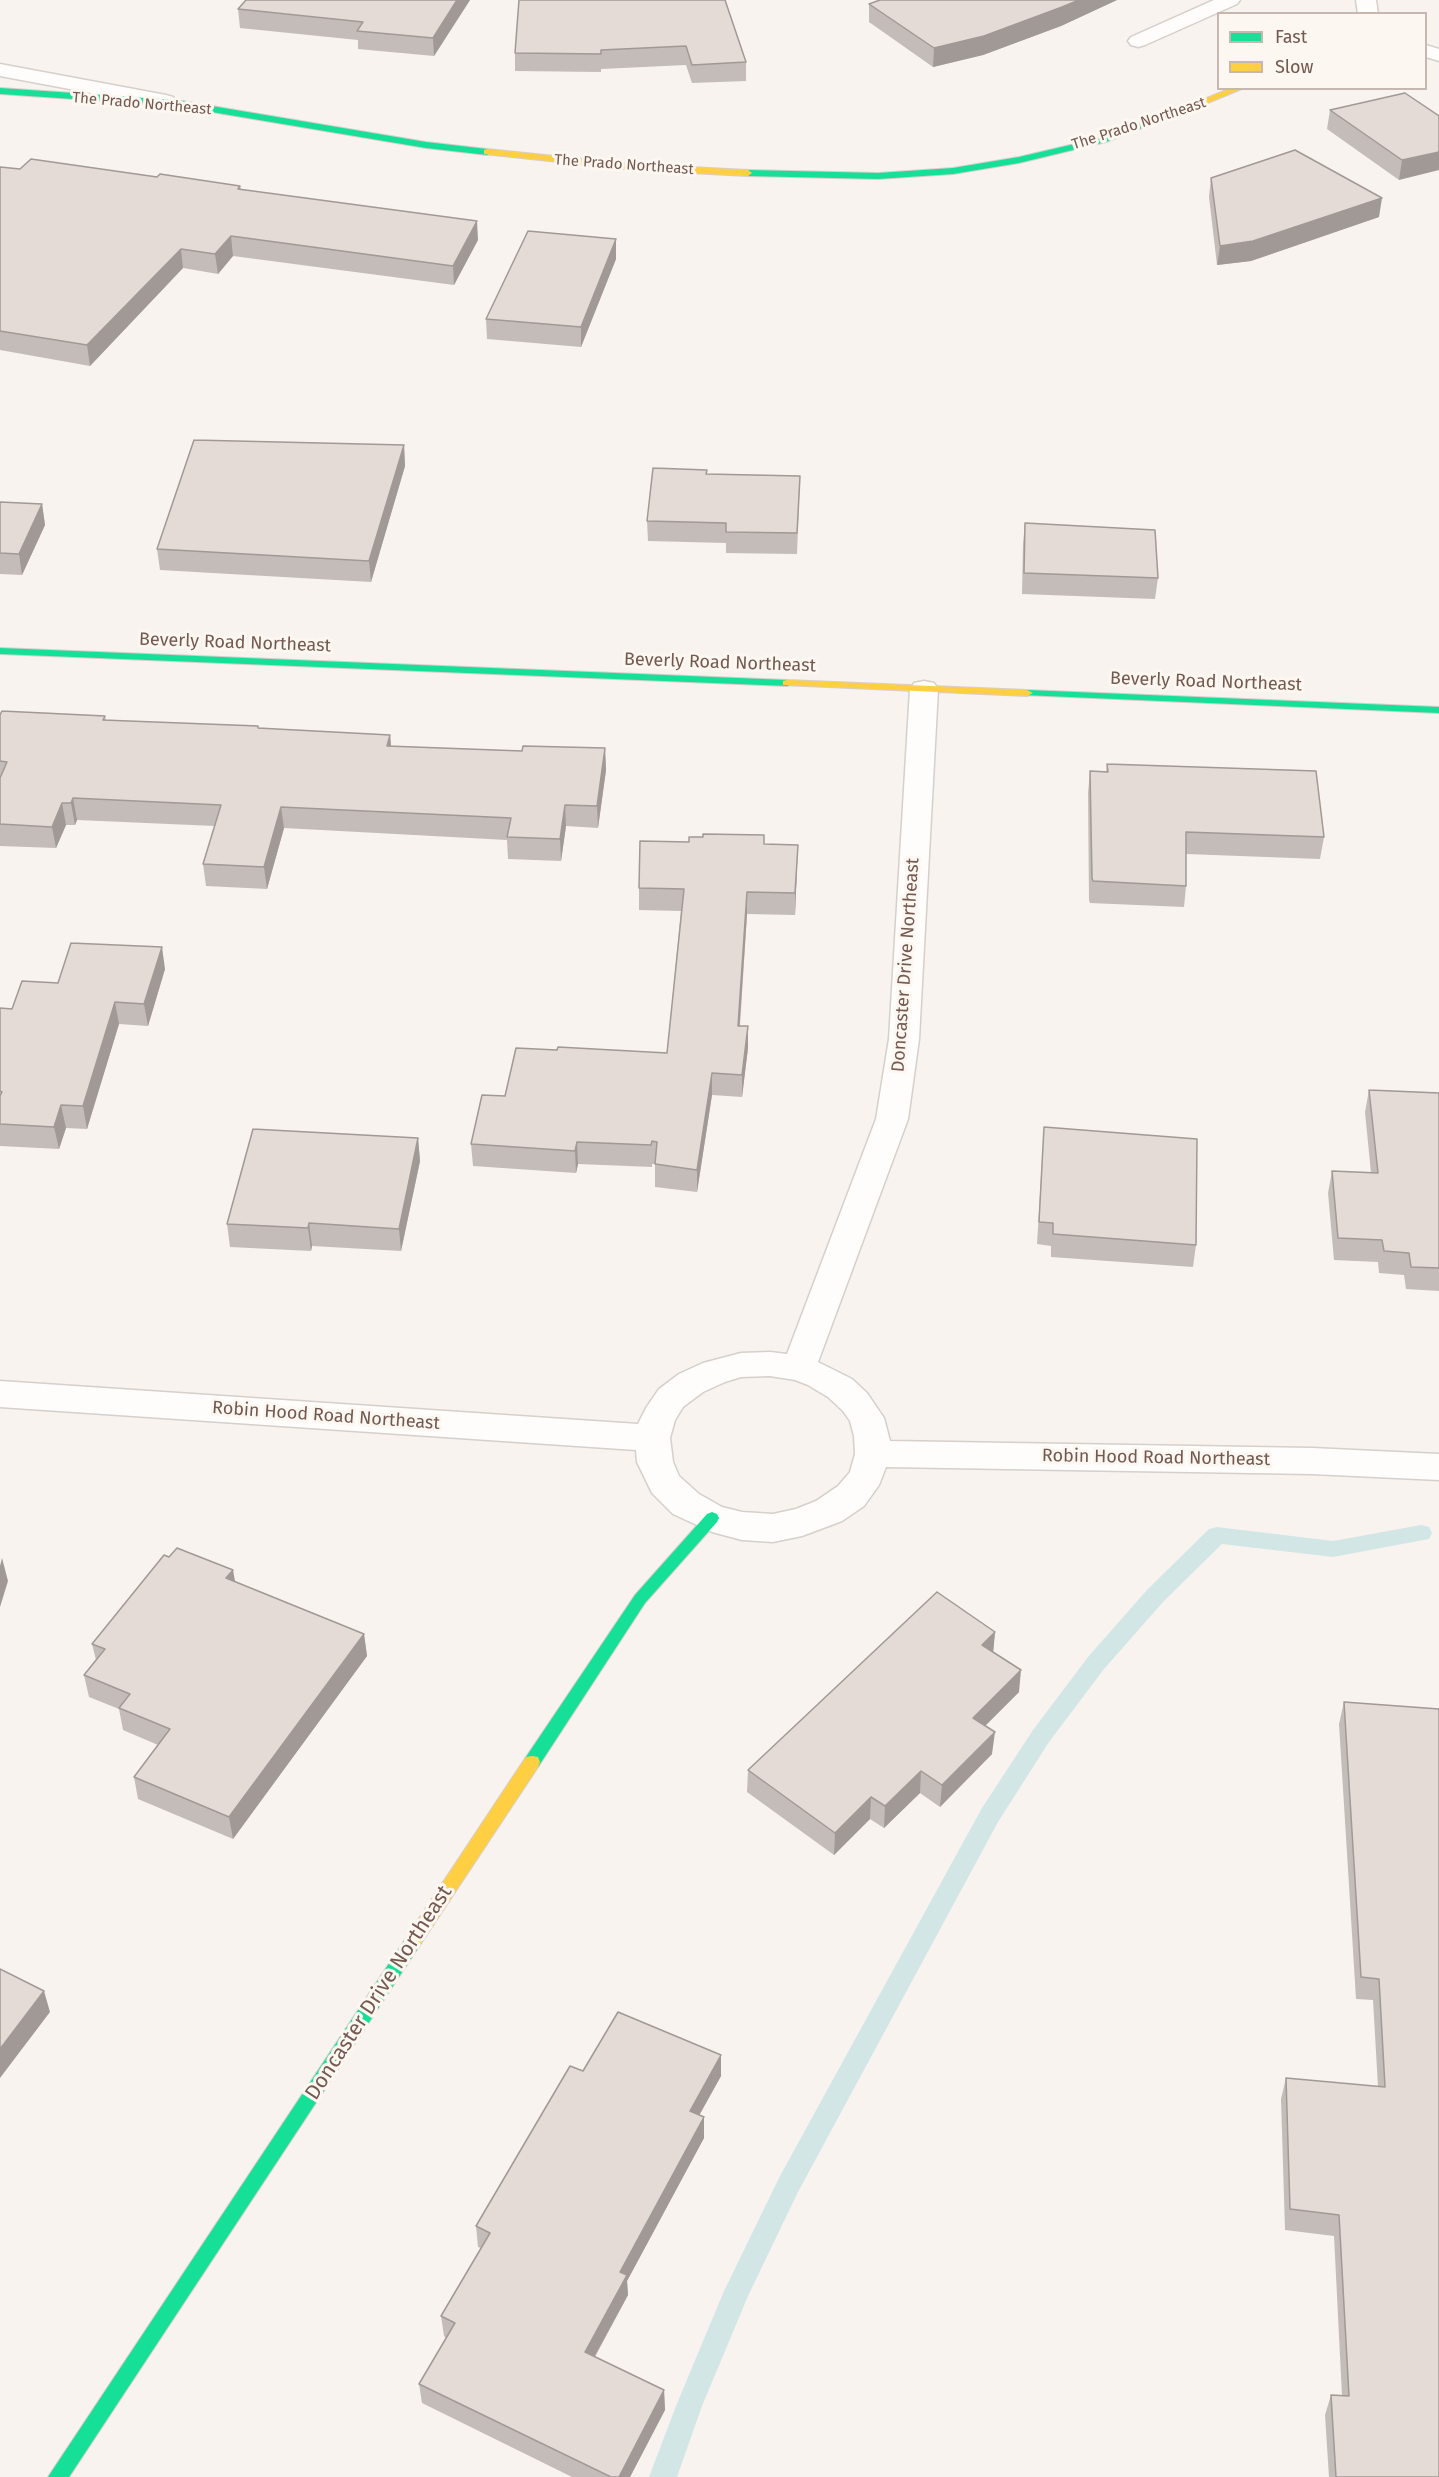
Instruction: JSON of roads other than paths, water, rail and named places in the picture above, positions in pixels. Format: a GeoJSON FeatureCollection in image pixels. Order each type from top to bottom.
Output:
{"type":"FeatureCollection","features":[{"type":"Feature","properties":{"kind":"street"},"geometry":{"type":"LineString","coordinates":[[1138,40],[1230,0]]}},
{"type":"Feature","properties":{"kind":"street"},"geometry":{"type":"LineString","coordinates":[[0,70],[176,103]]}},
{"type":"Feature","properties":{"kind":"street","name":"The Prado Northeast"},"geometry":{"type":"LineString","coordinates":[[0,91],[176,103],[426,145],[537,158],[716,171],[878,176],[953,171],[1019,160],[1103,140],[1235,90]]}},
{"type":"Feature","properties":{"kind":"street","name":"Beverly Road Northeast"},"geometry":{"type":"LineString","coordinates":[[0,651],[1439,710]]}},
{"type":"Feature","properties":{"kind":"street","name":"Doncaster Drive Northeast"},"geometry":{"type":"LineString","coordinates":[[799,1368],[892,1119],[904,1039],[924,689]]}},
{"type":"Feature","properties":{"kind":"street"},"geometry":{"type":"LineString","coordinates":[[770,1364],[799,1368],[820,1376],[840,1388],[867,1418],[872,1436],[873,1454],[866,1476],[851,1496],[829,1511],[802,1522],[773,1528],[742,1526],[712,1518],[686,1504],[665,1484],[654,1462],[652,1438],[658,1417],[671,1398],[691,1383],[715,1372],[741,1365],[770,1364]]}},
{"type":"Feature","properties":{"kind":"street","name":"Robin Hood Road Northeast"},"geometry":{"type":"LineString","coordinates":[[0,1394],[652,1438]]}},
{"type":"Feature","properties":{"kind":"street","name":"Robin Hood Road Northeast"},"geometry":{"type":"LineString","coordinates":[[873,1454],[1312,1461],[1439,1467]]}},
{"type":"Feature","properties":{"kind":"street","name":"Doncaster Drive Northeast"},"geometry":{"type":"LineString","coordinates":[[58,2477],[640,1599],[712,1518]]}},
{"type":"Feature","properties":{"kind":"waterway"},"geometry":{"type":"LineString","coordinates":[[663,2477],[689,2406],[737,2291],[789,2184],[990,1815],[1041,1736],[1096,1663],[1155,1596],[1217,1535],[1333,1549],[1421,1533]]}}]}
